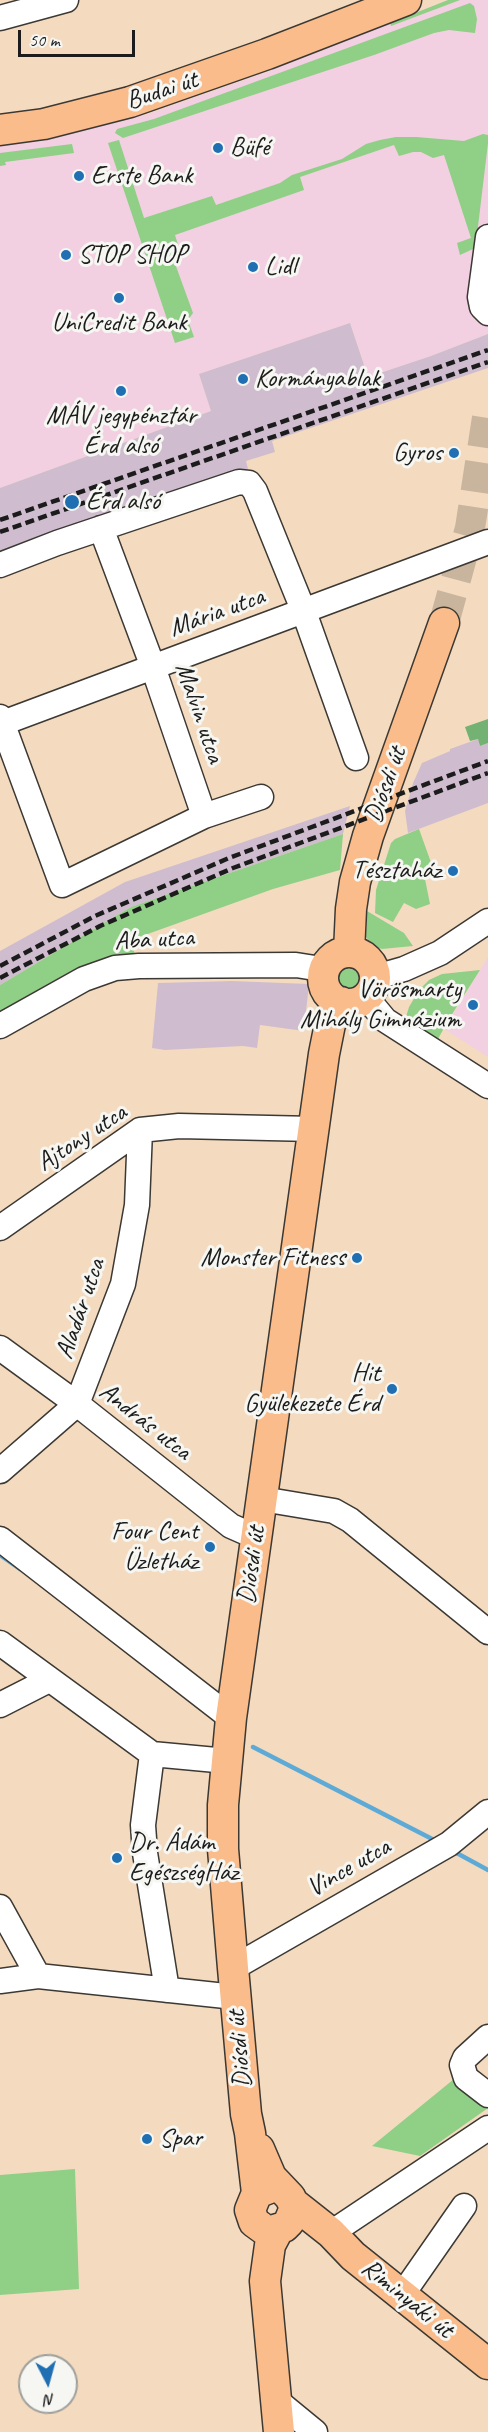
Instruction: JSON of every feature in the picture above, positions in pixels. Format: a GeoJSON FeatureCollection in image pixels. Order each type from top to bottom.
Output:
{"type":"FeatureCollection","features":[{"type":"Feature","properties":{"kind":"main road","name":"Budai út"},"geometry":{"type":"LineString","coordinates":[[0,129],[44,124],[130,102],[396,5],[426,0]]}},
{"type":"Feature","properties":{"kind":"main road","name":"Diósdi út"},"geometry":{"type":"LineString","coordinates":[[349,952],[355,882],[368,836],[444,623]]}},
{"type":"Feature","properties":{"kind":"main road"},"geometry":{"type":"LineString","coordinates":[[349,952],[362,955],[368,960],[361,992],[328,993],[324,986],[324,972],[333,958],[349,952]]}},
{"type":"Feature","properties":{"kind":"main road","name":"Diósdi út"},"geometry":{"type":"LineString","coordinates":[[279,2432],[265,2281],[275,2211],[246,2114],[223,1849],[223,1805],[231,1718],[330,1024],[361,992]]}},
{"type":"Feature","properties":{"kind":"main road","name":"Riminyáki út"},"geometry":{"type":"LineString","coordinates":[[275,2211],[331,2234],[353,2256],[488,2364]]}},
{"type":"Feature","properties":{"kind":"main road","name":"Riminyáki út"},"geometry":{"type":"LineString","coordinates":[[275,2211],[306,2232],[353,2256]]}},
{"type":"Feature","properties":{"kind":"street"},"geometry":{"type":"LineString","coordinates":[[0,18],[66,0]]}},
{"type":"Feature","properties":{"kind":"street"},"geometry":{"type":"LineString","coordinates":[[488,237],[480,297],[488,313]]}},
{"type":"Feature","properties":{"kind":"street"},"geometry":{"type":"LineString","coordinates":[[0,565],[238,482],[249,483],[255,491],[304,612],[356,758]]}},
{"type":"Feature","properties":{"kind":"street","name":"Malvin utca"},"geometry":{"type":"LineString","coordinates":[[101,528],[153,667],[204,816]]}},
{"type":"Feature","properties":{"kind":"street","name":"Mária utca"},"geometry":{"type":"LineString","coordinates":[[1,721],[304,612],[488,542]]}},
{"type":"Feature","properties":{"kind":"street"},"geometry":{"type":"LineString","coordinates":[[1,721],[62,885],[204,816],[261,796]]}},
{"type":"Feature","properties":{"kind":"street"},"geometry":{"type":"LineString","coordinates":[[488,921],[440,953],[361,992],[385,1020],[488,1086]]}},
{"type":"Feature","properties":{"kind":"street","name":"Aba utca"},"geometry":{"type":"LineString","coordinates":[[0,1026],[84,979],[115,968],[306,965],[324,972]]}},
{"type":"Feature","properties":{"kind":"street","name":"Ajtony utca"},"geometry":{"type":"LineString","coordinates":[[0,1228],[140,1130],[179,1126],[314,1129]]}},
{"type":"Feature","properties":{"kind":"street","name":"Aladár utca"},"geometry":{"type":"LineString","coordinates":[[0,1471],[77,1404],[123,1284],[137,1205],[140,1130]]}},
{"type":"Feature","properties":{"kind":"street","name":"András utca"},"geometry":{"type":"LineString","coordinates":[[0,1348],[77,1404],[231,1526],[256,1537]]}},
{"type":"Feature","properties":{"kind":"street"},"geometry":{"type":"LineString","coordinates":[[262,1500],[334,1511],[350,1520],[488,1632]]}},
{"type":"Feature","properties":{"kind":"street"},"geometry":{"type":"LineString","coordinates":[[0,1539],[231,1718]]}},
{"type":"Feature","properties":{"kind":"street"},"geometry":{"type":"LineString","coordinates":[[0,1643],[152,1754],[226,1761]]}},
{"type":"Feature","properties":{"kind":"street"},"geometry":{"type":"LineString","coordinates":[[0,1705],[49,1680]]}},
{"type":"Feature","properties":{"kind":"street"},"geometry":{"type":"LineString","coordinates":[[152,1754],[143,1825],[145,1853],[167,1990]]}},
{"type":"Feature","properties":{"kind":"street","name":"Vince utca"},"geometry":{"type":"LineString","coordinates":[[234,1982],[449,1844],[488,1812]]}},
{"type":"Feature","properties":{"kind":"street"},"geometry":{"type":"LineString","coordinates":[[0,1907],[38,1976]]}},
{"type":"Feature","properties":{"kind":"street"},"geometry":{"type":"LineString","coordinates":[[0,1981],[38,1976],[167,1990],[234,1982]]}},
{"type":"Feature","properties":{"kind":"street"},"geometry":{"type":"LineString","coordinates":[[488,2037],[465,2058],[462,2065],[466,2078],[488,2096]]}},
{"type":"Feature","properties":{"kind":"street"},"geometry":{"type":"LineString","coordinates":[[331,2234],[488,2128]]}},
{"type":"Feature","properties":{"kind":"street"},"geometry":{"type":"LineString","coordinates":[[402,2295],[464,2206]]}},
{"type":"Feature","properties":{"kind":"street"},"geometry":{"type":"LineString","coordinates":[[276,2400],[315,2432]]}},
{"type":"Feature","properties":{"kind":"shaded area"},"geometry":{"type":"Polygon","coordinates":[[[448,0],[488,0],[488,334],[368,377],[350,323],[199,374],[211,411],[0,488],[0,143],[75,131],[145,115],[267,72],[448,0]]]}},
{"type":"Feature","properties":{"kind":"shaded area"},"geometry":{"type":"Polygon","coordinates":[[[350,323],[368,377],[488,334],[488,368],[272,441],[275,452],[246,461],[248,469],[0,554],[0,488],[211,411],[199,374],[350,323]]]}},
{"type":"Feature","properties":{"kind":"shaded area"},"geometry":{"type":"Polygon","coordinates":[[[478,739],[480,746],[488,743],[488,803],[408,833],[405,811],[413,783],[422,763],[450,749],[478,739]]]}},
{"type":"Feature","properties":{"kind":"shaded area"},"geometry":{"type":"Polygon","coordinates":[[[350,806],[343,834],[131,907],[0,985],[0,951],[125,882],[350,806]]]}},
{"type":"Feature","properties":{"kind":"shaded area","name":"Vörösmarty Mihály Gimnázium"},"geometry":{"type":"Polygon","coordinates":[[[488,957],[488,1057],[444,1029],[488,957]]]}},
{"type":"Feature","properties":{"kind":"shaded area"},"geometry":{"type":"Polygon","coordinates":[[[232,981],[309,984],[304,1031],[260,1025],[257,1048],[243,1046],[165,1050],[152,1048],[158,983],[232,981]]]}},
{"type":"Feature","properties":{"kind":"green space"},"geometry":{"type":"Polygon","coordinates":[[[448,0],[460,0],[391,26],[390,23],[448,0]]]}},
{"type":"Feature","properties":{"kind":"green space"},"geometry":{"type":"Polygon","coordinates":[[[470,3],[474,6],[477,19],[475,33],[449,30],[434,33],[123,138],[115,133],[117,129],[154,119],[470,3]]]}},
{"type":"Feature","properties":{"kind":"green space"},"geometry":{"type":"Polygon","coordinates":[[[483,134],[488,135],[488,143],[476,243],[473,249],[460,255],[457,243],[471,238],[444,155],[433,158],[421,152],[413,152],[399,156],[394,145],[300,177],[304,190],[175,235],[181,254],[173,258],[193,313],[188,320],[194,337],[175,343],[108,143],[119,140],[144,218],[212,196],[216,205],[280,183],[292,175],[342,159],[366,144],[380,140],[416,137],[464,141],[483,134]]]}},
{"type":"Feature","properties":{"kind":"green space"},"geometry":{"type":"Polygon","coordinates":[[[72,144],[74,153],[5,162],[6,165],[0,166],[0,153],[72,144]]]}},
{"type":"Feature","properties":{"kind":"green space"},"geometry":{"type":"Polygon","coordinates":[[[488,719],[488,743],[480,746],[478,739],[470,741],[465,727],[488,719]]]}},
{"type":"Feature","properties":{"kind":"green space"},"geometry":{"type":"Polygon","coordinates":[[[419,829],[433,868],[428,870],[425,879],[430,904],[416,909],[404,903],[393,922],[375,913],[376,890],[391,843],[419,829]]]}},
{"type":"Feature","properties":{"kind":"green space"},"geometry":{"type":"Polygon","coordinates":[[[343,834],[340,870],[273,889],[131,940],[136,959],[0,1019],[0,985],[131,907],[343,834]]]}},
{"type":"Feature","properties":{"kind":"green space"},"geometry":{"type":"Polygon","coordinates":[[[367,911],[404,933],[413,946],[382,949],[373,946],[366,937],[367,911]]]}},
{"type":"Feature","properties":{"kind":"green space"},"geometry":{"type":"Polygon","coordinates":[[[345,968],[353,968],[359,974],[359,982],[353,988],[345,988],[339,982],[339,974],[345,968]]]}},
{"type":"Feature","properties":{"kind":"green space"},"geometry":{"type":"Polygon","coordinates":[[[480,970],[433,1048],[405,1020],[409,1007],[419,990],[429,980],[442,974],[480,970]]]}},
{"type":"Feature","properties":{"kind":"green space"},"geometry":{"type":"Polygon","coordinates":[[[454,2079],[488,2104],[488,2108],[420,2156],[372,2146],[454,2079]]]}},
{"type":"Feature","properties":{"kind":"green space"},"geometry":{"type":"Polygon","coordinates":[[[75,2169],[79,2289],[0,2295],[0,2175],[75,2169]]]}},
{"type":"Feature","properties":{"kind":"waterway"},"geometry":{"type":"LineString","coordinates":[[0,1555],[20,1569]]}},
{"type":"Feature","properties":{"kind":"waterway"},"geometry":{"type":"LineString","coordinates":[[253,1747],[438,1842]]}},
{"type":"Feature","properties":{"kind":"waterway"},"geometry":{"type":"LineString","coordinates":[[453,1851],[488,1870]]}},
{"type":"Feature","properties":{"kind":"tunnel"},"geometry":{"type":"LineString","coordinates":[[444,623],[470,528],[488,411]]}},
{"type":"Feature","properties":{"kind":"railway"},"geometry":{"type":"LineString","coordinates":[[0,520],[488,350]]}},
{"type":"Feature","properties":{"kind":"railway"},"geometry":{"type":"LineString","coordinates":[[0,532],[488,362]]}},
{"type":"Feature","properties":{"kind":"railway"},"geometry":{"type":"LineString","coordinates":[[0,966],[95,916],[229,858],[488,761]]}},
{"type":"Feature","properties":{"kind":"railway"},"geometry":{"type":"LineString","coordinates":[[0,978],[100,926],[233,868],[488,773]]}},
{"type":"Feature","properties":{"kind":"place","name":"Büfé"},"geometry":{"type":"Point","coordinates":[218,148]}},
{"type":"Feature","properties":{"kind":"place","name":"Erste Bank"},"geometry":{"type":"Point","coordinates":[79,176]}},
{"type":"Feature","properties":{"kind":"place","name":"STOP SHOP"},"geometry":{"type":"Point","coordinates":[66,255]}},
{"type":"Feature","properties":{"kind":"place","name":"Lidl"},"geometry":{"type":"Point","coordinates":[253,267]}},
{"type":"Feature","properties":{"kind":"place","name":"UniCredit Bank"},"geometry":{"type":"Point","coordinates":[119,298]}},
{"type":"Feature","properties":{"kind":"place","name":"Kormányablak"},"geometry":{"type":"Point","coordinates":[243,379]}},
{"type":"Feature","properties":{"kind":"place","name":"MÁV jegypénztár Érd alsó"},"geometry":{"type":"Point","coordinates":[121,391]}},
{"type":"Feature","properties":{"kind":"place","name":"Gyros"},"geometry":{"type":"Point","coordinates":[454,453]}},
{"type":"Feature","properties":{"kind":"place","name":"Érd alsó"},"geometry":{"type":"Point","coordinates":[72,502]}},
{"type":"Feature","properties":{"kind":"place","name":"Tésztaház"},"geometry":{"type":"Point","coordinates":[453,871]}},
{"type":"Feature","properties":{"kind":"place","name":"Vörösmarty Mihály Gimnázium"},"geometry":{"type":"Point","coordinates":[473,1005]}},
{"type":"Feature","properties":{"kind":"place","name":"Monster Fitness"},"geometry":{"type":"Point","coordinates":[357,1258]}},
{"type":"Feature","properties":{"kind":"place","name":"Hit Gyülekezete Érd"},"geometry":{"type":"Point","coordinates":[392,1389]}},
{"type":"Feature","properties":{"kind":"place","name":"Four Cent Üzletház"},"geometry":{"type":"Point","coordinates":[210,1547]}},
{"type":"Feature","properties":{"kind":"place","name":"Dr. Ádám EgészségHáz"},"geometry":{"type":"Point","coordinates":[117,1858]}},
{"type":"Feature","properties":{"kind":"place","name":"Spar"},"geometry":{"type":"Point","coordinates":[147,2139]}}]}
